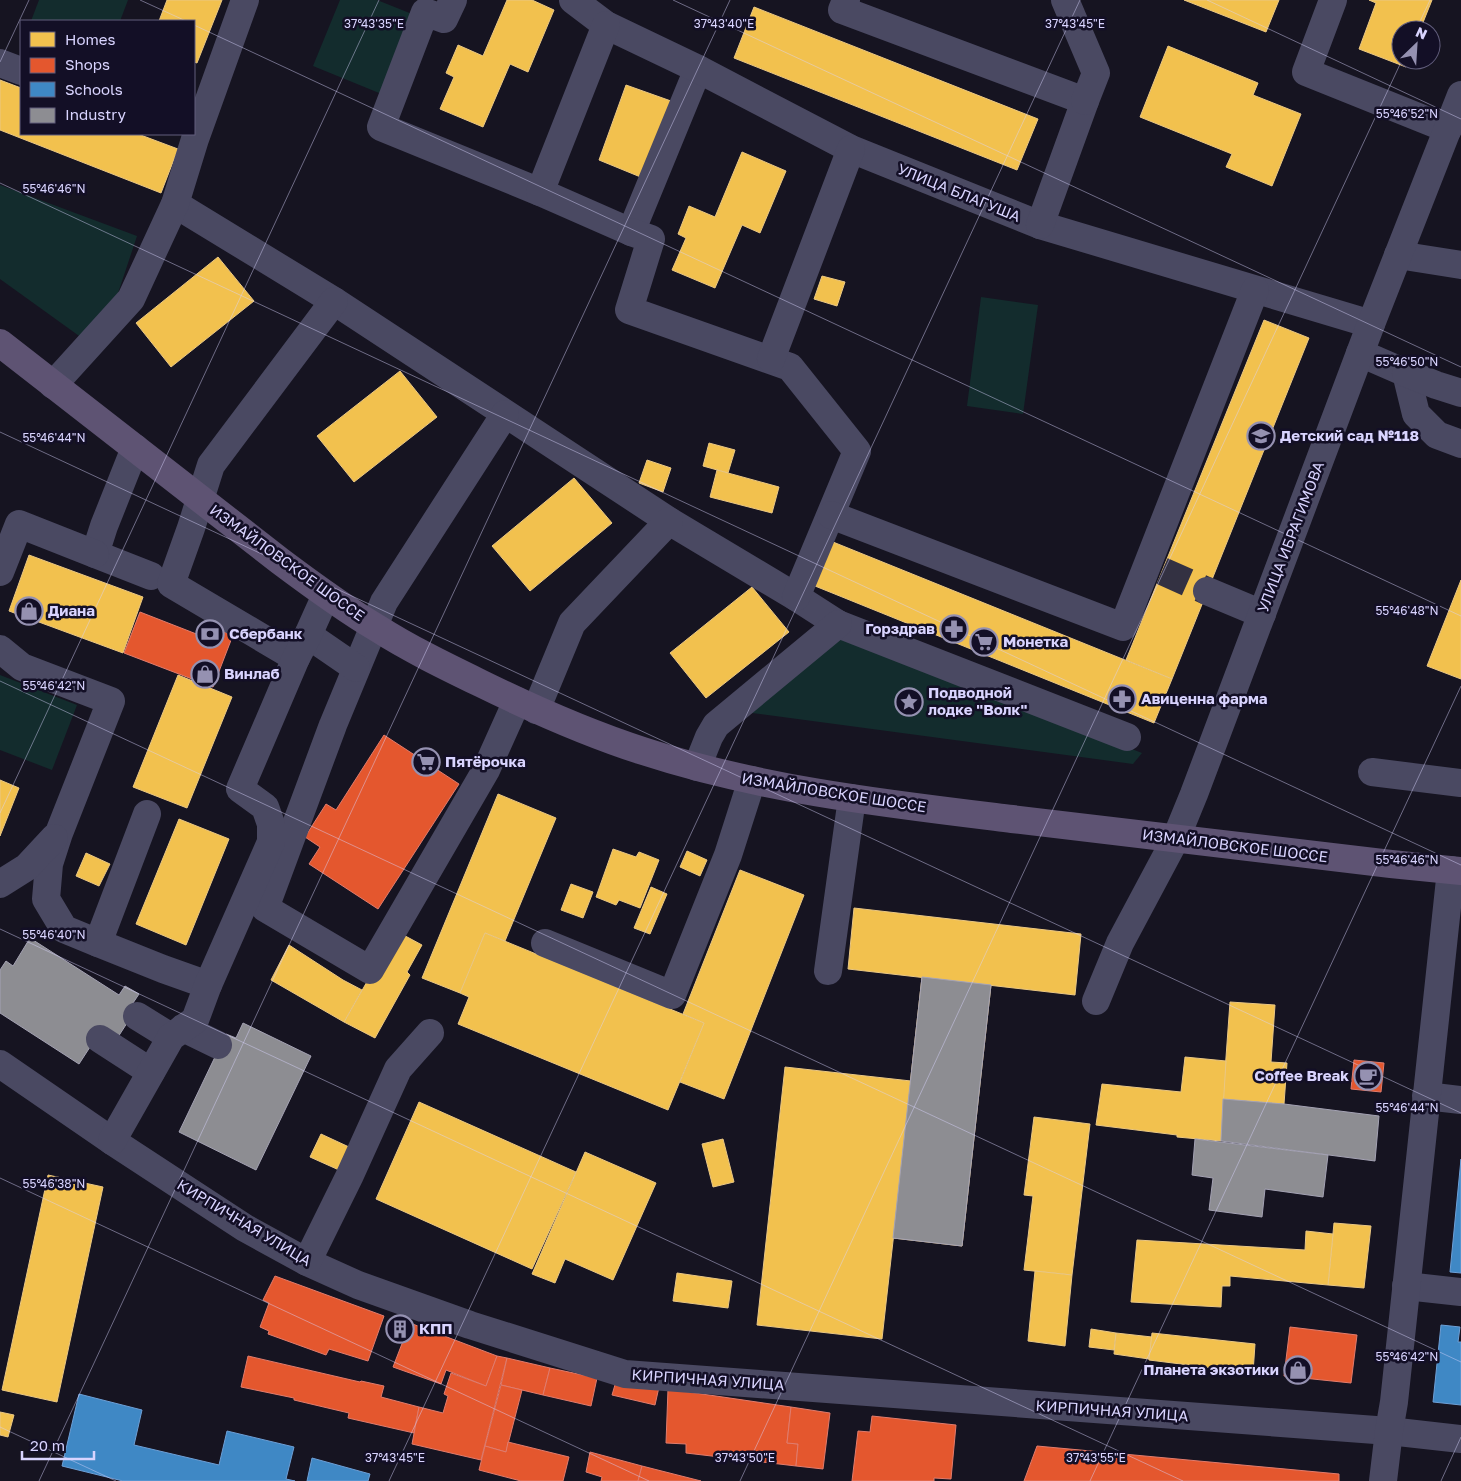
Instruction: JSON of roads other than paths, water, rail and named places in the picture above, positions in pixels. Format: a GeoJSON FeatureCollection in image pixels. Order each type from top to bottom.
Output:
{"type":"FeatureCollection","features":[{"type":"Feature","properties":{"kind":"main road","name":"ИЗМАЙЛОВСКОЕ ШОССЕ"},"geometry":{"type":"LineString","coordinates":[[0,343],[326,595],[418,653],[526,705],[596,735],[643,752],[697,767],[794,789],[921,808],[1391,864],[1456,870]]}},
{"type":"Feature","properties":{"kind":"street"},"geometry":{"type":"LineString","coordinates":[[195,121],[245,0]]}},
{"type":"Feature","properties":{"kind":"street"},"geometry":{"type":"LineString","coordinates":[[452,0],[444,20],[424,12],[381,127],[651,239],[629,310],[790,367],[856,451],[796,596]]}},
{"type":"Feature","properties":{"kind":"street","name":"УЛИЦА БЛАГУША"},"geometry":{"type":"LineString","coordinates":[[573,0],[606,26],[698,69],[851,149],[1040,226],[1371,324]]}},
{"type":"Feature","properties":{"kind":"street"},"geometry":{"type":"LineString","coordinates":[[846,0],[842,10],[1086,101]]}},
{"type":"Feature","properties":{"kind":"street"},"geometry":{"type":"LineString","coordinates":[[1040,226],[1096,73],[1065,0]]}},
{"type":"Feature","properties":{"kind":"street"},"geometry":{"type":"LineString","coordinates":[[1333,0],[1306,72],[1448,129]]}},
{"type":"Feature","properties":{"kind":"street"},"geometry":{"type":"LineString","coordinates":[[540,192],[606,26]]}},
{"type":"Feature","properties":{"kind":"street"},"geometry":{"type":"LineString","coordinates":[[0,63],[20,71]]}},
{"type":"Feature","properties":{"kind":"street"},"geometry":{"type":"LineString","coordinates":[[631,232],[698,69]]}},
{"type":"Feature","properties":{"kind":"street","name":"УЛИЦА ИБРАГИМОВА"},"geometry":{"type":"LineString","coordinates":[[1096,1001],[1120,943],[1176,838],[1194,794],[1371,324],[1461,95]]}},
{"type":"Feature","properties":{"kind":"street"},"geometry":{"type":"LineString","coordinates":[[53,385],[131,299],[175,204],[189,136]]}},
{"type":"Feature","properties":{"kind":"street"},"geometry":{"type":"LineString","coordinates":[[771,359],[851,149]]}},
{"type":"Feature","properties":{"kind":"street"},"geometry":{"type":"LineString","coordinates":[[175,204],[334,301],[669,521],[796,596],[838,624],[1127,737]]}},
{"type":"Feature","properties":{"kind":"street"},"geometry":{"type":"LineString","coordinates":[[1398,255],[1461,265]]}},
{"type":"Feature","properties":{"kind":"street"},"geometry":{"type":"LineString","coordinates":[[831,514],[1123,627],[1155,568],[1255,290]]}},
{"type":"Feature","properties":{"kind":"street"},"geometry":{"type":"LineString","coordinates":[[296,658],[170,584],[211,465],[334,301]]}},
{"type":"Feature","properties":{"kind":"street"},"geometry":{"type":"LineString","coordinates":[[1360,353],[1436,385],[1461,393]]}},
{"type":"Feature","properties":{"kind":"street"},"geometry":{"type":"LineString","coordinates":[[1406,373],[1416,414],[1437,434],[1461,444]]}},
{"type":"Feature","properties":{"kind":"street"},"geometry":{"type":"LineString","coordinates":[[505,414],[384,602],[333,725],[265,908],[370,970],[572,623],[669,521]]}},
{"type":"Feature","properties":{"kind":"street"},"geometry":{"type":"LineString","coordinates":[[95,554],[135,448]]}},
{"type":"Feature","properties":{"kind":"street"},"geometry":{"type":"LineString","coordinates":[[0,572],[19,524],[151,576]]}},
{"type":"Feature","properties":{"kind":"street"},"geometry":{"type":"LineString","coordinates":[[1207,591],[1262,614]]}},
{"type":"Feature","properties":{"kind":"street"},"geometry":{"type":"LineString","coordinates":[[112,1141],[151,1072],[177,1033],[195,1020],[208,985],[271,842],[271,824],[265,807],[240,789],[296,658],[326,595]]}},
{"type":"Feature","properties":{"kind":"street"},"geometry":{"type":"LineString","coordinates":[[697,767],[716,725],[838,624]]}},
{"type":"Feature","properties":{"kind":"street"},"geometry":{"type":"LineString","coordinates":[[308,634],[356,668]]}},
{"type":"Feature","properties":{"kind":"street"},"geometry":{"type":"LineString","coordinates":[[0,649],[22,667],[111,701],[59,833],[49,864],[46,899],[64,929],[208,985]]}},
{"type":"Feature","properties":{"kind":"street"},"geometry":{"type":"LineString","coordinates":[[1372,772],[1461,783]]}},
{"type":"Feature","properties":{"kind":"street"},"geometry":{"type":"LineString","coordinates":[[545,943],[672,995],[728,855],[752,780]]}},
{"type":"Feature","properties":{"kind":"street"},"geometry":{"type":"LineString","coordinates":[[828,970],[852,798]]}},
{"type":"Feature","properties":{"kind":"street"},"geometry":{"type":"LineString","coordinates":[[98,943],[147,814]]}},
{"type":"Feature","properties":{"kind":"street"},"geometry":{"type":"LineString","coordinates":[[0,884],[27,867],[59,833]]}},
{"type":"Feature","properties":{"kind":"street"},"geometry":{"type":"LineString","coordinates":[[1383,1481],[1388,1431],[1394,1402],[1426,1096],[1456,870]]}},
{"type":"Feature","properties":{"kind":"street"},"geometry":{"type":"LineString","coordinates":[[138,1016],[177,1033],[218,1046]]}},
{"type":"Feature","properties":{"kind":"street"},"geometry":{"type":"LineString","coordinates":[[307,1262],[398,1069],[430,1033]]}},
{"type":"Feature","properties":{"kind":"street"},"geometry":{"type":"LineString","coordinates":[[100,1039],[151,1072]]}},
{"type":"Feature","properties":{"kind":"street","name":"КИРПИЧНАЯ УЛИЦА"},"geometry":{"type":"LineString","coordinates":[[0,1064],[112,1141],[245,1228],[307,1262],[358,1285],[470,1325],[625,1374],[1388,1431],[1461,1439]]}},
{"type":"Feature","properties":{"kind":"street"},"geometry":{"type":"LineString","coordinates":[[1426,1096],[1461,1100]]}},
{"type":"Feature","properties":{"kind":"street"},"geometry":{"type":"LineString","coordinates":[[1406,1286],[1461,1292]]}},
{"type":"Feature","properties":{"kind":"tunnel"},"geometry":{"type":"LineString","coordinates":[[1162,571],[1207,591]]}},
{"type":"Feature","properties":{"kind":"place","name":"Детский сад №118"},"geometry":{"type":"Point","coordinates":[1261,436]}},
{"type":"Feature","properties":{"kind":"place","name":"Диана"},"geometry":{"type":"Point","coordinates":[29,611]}},
{"type":"Feature","properties":{"kind":"place","name":"Горздрав"},"geometry":{"type":"Point","coordinates":[954,629]}},
{"type":"Feature","properties":{"kind":"place","name":"Сбербанк"},"geometry":{"type":"Point","coordinates":[210,634]}},
{"type":"Feature","properties":{"kind":"place","name":"Монетка"},"geometry":{"type":"Point","coordinates":[984,642]}},
{"type":"Feature","properties":{"kind":"place","name":"Винлаб"},"geometry":{"type":"Point","coordinates":[205,674]}},
{"type":"Feature","properties":{"kind":"place","name":"Авиценна фарма"},"geometry":{"type":"Point","coordinates":[1122,699]}},
{"type":"Feature","properties":{"kind":"place","name":"Подводной лодке \"Волк\""},"geometry":{"type":"Point","coordinates":[909,702]}},
{"type":"Feature","properties":{"kind":"place","name":"Пятёрочка"},"geometry":{"type":"Point","coordinates":[426,762]}},
{"type":"Feature","properties":{"kind":"place","name":"Coffee Break"},"geometry":{"type":"Point","coordinates":[1368,1076]}},
{"type":"Feature","properties":{"kind":"place","name":"КПП"},"geometry":{"type":"Point","coordinates":[400,1329]}},
{"type":"Feature","properties":{"kind":"place","name":"Планета экзотики"},"geometry":{"type":"Point","coordinates":[1298,1370]}}]}
